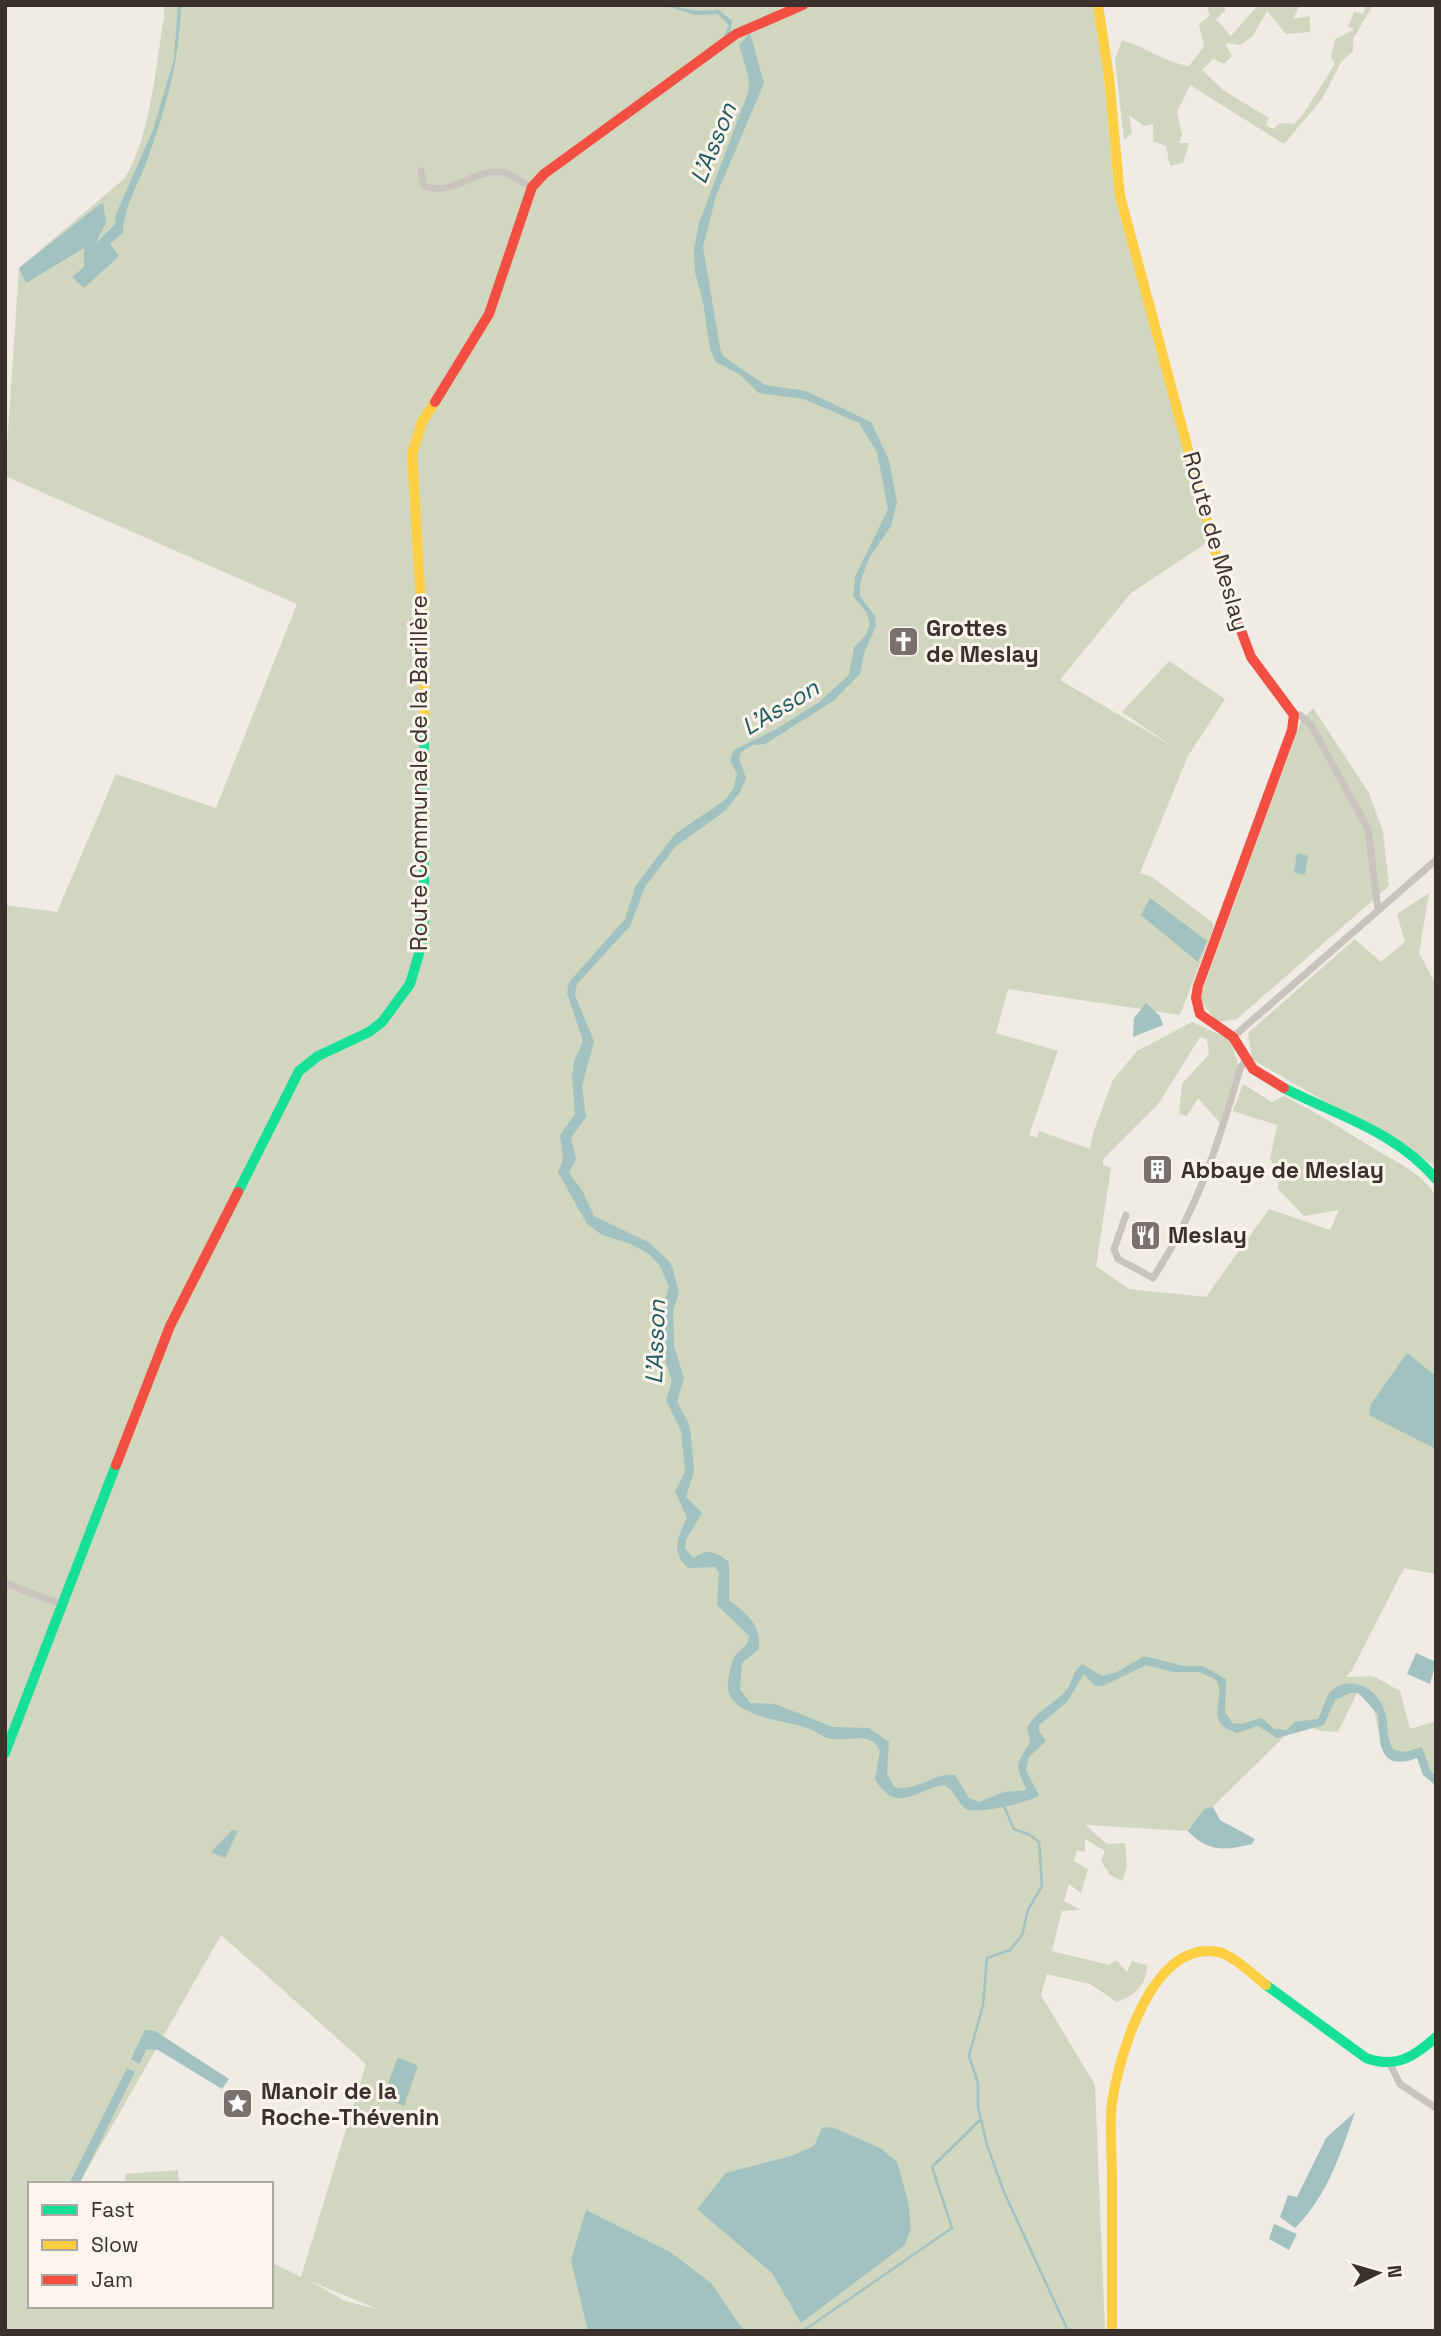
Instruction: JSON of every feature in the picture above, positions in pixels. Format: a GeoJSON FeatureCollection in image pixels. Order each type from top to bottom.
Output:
{"type":"FeatureCollection","features":[{"type":"Feature","properties":{"kind":"street","name":"Route Communale de la Barillère"},"geometry":{"type":"LineString","coordinates":[[5,1753],[60,1604],[170,1326],[299,1072],[313,1057],[376,1028],[400,1003],[418,969],[424,937],[424,654],[412,454],[422,422],[489,314],[532,187],[544,174],[736,34],[803,5]]}},
{"type":"Feature","properties":{"kind":"street","name":"Route de Meslay"},"geometry":{"type":"LineString","coordinates":[[1098,5],[1107,44],[1120,196],[1230,605],[1251,657],[1294,715]]}},
{"type":"Feature","properties":{"kind":"street"},"geometry":{"type":"LineString","coordinates":[[421,171],[424,186],[430,188],[462,185],[475,176],[504,172],[532,187]]}},
{"type":"Feature","properties":{"kind":"street"},"geometry":{"type":"LineString","coordinates":[[1378,910],[1368,829],[1311,725],[1300,715],[1294,715],[1293,730],[1195,996],[1197,1011],[1204,1019],[1233,1037],[1245,1060],[1280,1085],[1402,1145],[1428,1167],[1436,1179]]}},
{"type":"Feature","properties":{"kind":"street"},"geometry":{"type":"LineString","coordinates":[[1233,1037],[1436,860]]}},
{"type":"Feature","properties":{"kind":"street"},"geometry":{"type":"LineString","coordinates":[[1126,1215],[1114,1249],[1118,1259],[1153,1278],[1184,1230],[1198,1198],[1245,1060]]}},
{"type":"Feature","properties":{"kind":"street"},"geometry":{"type":"LineString","coordinates":[[5,1583],[60,1604]]}},
{"type":"Feature","properties":{"kind":"street"},"geometry":{"type":"LineString","coordinates":[[1112,2331],[1112,2104],[1117,2079],[1150,1989],[1182,1955],[1205,1947],[1222,1952],[1366,2058],[1390,2064],[1403,2063],[1418,2054],[1436,2037]]}},
{"type":"Feature","properties":{"kind":"street"},"geometry":{"type":"LineString","coordinates":[[1390,2064],[1400,2084],[1436,2108]]}},
{"type":"Feature","properties":{"kind":"green space"},"geometry":{"type":"Polygon","coordinates":[[[164,5],[1093,5],[1099,27],[1113,174],[1208,542],[1131,593],[1060,680],[1172,746],[1122,712],[1169,661],[1225,699],[1188,756],[1140,873],[1152,877],[1213,923],[1213,929],[1180,1015],[1008,989],[996,1033],[1058,1051],[1029,1135],[1037,1138],[1039,1131],[1090,1149],[1093,1133],[1113,1080],[1137,1051],[1192,1022],[1230,1039],[1239,1067],[1220,1123],[1198,1098],[1187,1116],[1179,1114],[1182,1084],[1209,1054],[1207,1039],[1200,1037],[1159,1103],[1103,1159],[1103,1165],[1111,1168],[1096,1266],[1129,1289],[1206,1297],[1269,1209],[1330,1230],[1339,1210],[1304,1216],[1278,1189],[1278,1172],[1270,1159],[1277,1125],[1233,1111],[1243,1084],[1272,1102],[1284,1096],[1319,1115],[1408,1169],[1436,1195],[1436,1574],[1404,1568],[1346,1677],[1373,1676],[1400,1691],[1410,1729],[1436,1721],[1436,1780],[1421,1758],[1395,1756],[1379,1733],[1373,1706],[1357,1693],[1338,1732],[1322,1731],[1298,1723],[1188,1831],[1085,1825],[1107,1844],[1125,1843],[1127,1867],[1122,1881],[1110,1875],[1101,1861],[1105,1851],[1085,1839],[1085,1852],[1077,1850],[1074,1861],[1088,1869],[1081,1893],[1069,1884],[1064,1901],[1081,1910],[1062,1911],[1052,1951],[1109,1965],[1116,1960],[1127,1972],[1132,1961],[1147,1965],[1145,1978],[1138,1989],[1117,2002],[1090,1984],[1047,1974],[1041,1995],[1095,2085],[1105,2331],[5,2331],[5,905],[57,912],[116,774],[216,808],[297,604],[5,476],[19,268],[124,179],[140,144],[155,79],[164,5]],[[221,1935],[80,2182],[28,2182],[28,2308],[273,2308],[273,2263],[301,2277],[366,2064],[221,1935]],[[310,2281],[345,2301],[378,2309],[310,2281]]]}},
{"type":"Feature","properties":{"kind":"green space"},"geometry":{"type":"Polygon","coordinates":[[[1206,5],[1223,5],[1226,10],[1216,19],[1231,36],[1258,5],[1300,5],[1293,19],[1310,16],[1310,32],[1286,34],[1267,11],[1253,36],[1240,45],[1225,43],[1232,56],[1224,64],[1213,59],[1202,70],[1223,90],[1269,118],[1266,125],[1273,129],[1280,123],[1294,124],[1302,116],[1335,64],[1331,57],[1335,39],[1354,30],[1348,26],[1354,12],[1363,14],[1366,5],[1373,5],[1353,39],[1353,51],[1341,62],[1322,99],[1284,144],[1190,85],[1177,112],[1182,136],[1179,143],[1189,143],[1183,163],[1170,166],[1166,146],[1153,141],[1153,124],[1144,126],[1129,115],[1132,133],[1124,140],[1115,59],[1122,40],[1172,62],[1189,66],[1204,46],[1199,24],[1210,16],[1206,5]]]}},
{"type":"Feature","properties":{"kind":"green space"},"geometry":{"type":"Polygon","coordinates":[[[1313,708],[1369,793],[1383,832],[1389,886],[1237,1019],[1218,1022],[1199,1000],[1301,721],[1313,708]]]}},
{"type":"Feature","properties":{"kind":"green space"},"geometry":{"type":"Polygon","coordinates":[[[1429,893],[1419,953],[1436,985],[1436,1166],[1252,1059],[1248,1033],[1355,939],[1381,962],[1405,942],[1397,914],[1429,893]]]}},
{"type":"Feature","properties":{"kind":"green space"},"geometry":{"type":"Polygon","coordinates":[[[178,2170],[179,2182],[126,2182],[125,2174],[178,2170]]]}},
{"type":"Feature","properties":{"kind":"water"},"geometry":{"type":"Polygon","coordinates":[[[178,5],[181,5],[178,44],[161,120],[129,204],[123,233],[110,244],[119,256],[84,288],[72,277],[84,267],[84,248],[26,283],[19,268],[103,202],[106,223],[95,244],[115,224],[116,214],[153,130],[174,59],[178,5]]]}},
{"type":"Feature","properties":{"kind":"water"},"geometry":{"type":"Polygon","coordinates":[[[664,5],[699,11],[719,10],[732,21],[730,35],[723,38],[729,25],[718,14],[695,15],[664,5]]]}},
{"type":"Feature","properties":{"kind":"water"},"geometry":{"type":"Polygon","coordinates":[[[750,33],[764,83],[716,196],[703,247],[720,348],[723,356],[765,385],[806,391],[871,422],[889,460],[897,502],[891,526],[869,558],[860,583],[860,596],[875,616],[876,626],[864,653],[860,674],[833,701],[765,744],[753,745],[741,752],[739,759],[746,778],[740,792],[726,810],[675,847],[645,887],[630,926],[577,984],[575,995],[594,1041],[582,1087],[586,1117],[571,1138],[576,1159],[569,1173],[582,1190],[594,1216],[648,1242],[669,1261],[673,1269],[679,1293],[673,1311],[674,1346],[684,1378],[677,1402],[688,1422],[694,1472],[686,1497],[702,1513],[686,1540],[685,1548],[693,1558],[711,1552],[729,1562],[729,1600],[747,1615],[758,1633],[759,1649],[742,1663],[740,1689],[750,1703],[775,1704],[833,1727],[869,1728],[889,1742],[887,1773],[894,1787],[910,1787],[940,1776],[955,1775],[969,1798],[979,1802],[1004,1792],[1027,1790],[1018,1765],[1030,1742],[1027,1728],[1039,1713],[1064,1693],[1082,1664],[1102,1676],[1117,1672],[1144,1656],[1184,1666],[1203,1666],[1226,1679],[1225,1712],[1232,1723],[1241,1724],[1262,1718],[1274,1729],[1287,1730],[1294,1722],[1318,1719],[1329,1693],[1345,1684],[1353,1684],[1369,1690],[1381,1703],[1389,1741],[1394,1750],[1406,1752],[1422,1747],[1430,1770],[1436,1777],[1436,1786],[1423,1775],[1417,1758],[1404,1762],[1394,1761],[1383,1752],[1378,1715],[1359,1693],[1350,1693],[1335,1700],[1324,1725],[1277,1738],[1258,1726],[1237,1733],[1226,1728],[1217,1716],[1219,1686],[1215,1679],[1199,1672],[1173,1672],[1146,1665],[1103,1686],[1094,1685],[1084,1674],[1067,1702],[1039,1725],[1039,1731],[1046,1741],[1029,1757],[1026,1770],[1039,1795],[1016,1804],[971,1810],[966,1809],[944,1785],[907,1797],[891,1796],[875,1779],[880,1751],[872,1741],[829,1738],[810,1729],[749,1712],[739,1706],[728,1689],[734,1657],[747,1643],[749,1636],[717,1605],[719,1573],[715,1567],[688,1568],[677,1550],[687,1518],[675,1491],[685,1472],[681,1431],[666,1400],[672,1381],[662,1351],[665,1334],[663,1306],[669,1287],[660,1266],[649,1254],[631,1244],[602,1235],[587,1224],[558,1172],[563,1160],[560,1135],[575,1114],[572,1076],[574,1061],[583,1041],[567,993],[569,982],[625,919],[636,885],[675,834],[725,800],[733,789],[737,774],[730,760],[734,750],[778,728],[818,703],[849,675],[854,647],[866,635],[870,624],[867,613],[853,596],[855,577],[888,509],[877,452],[859,423],[804,399],[759,393],[739,374],[716,362],[710,349],[703,302],[695,272],[694,249],[699,223],[749,90],[748,75],[739,45],[750,33]]]}},
{"type":"Feature","properties":{"kind":"water"},"geometry":{"type":"Polygon","coordinates":[[[1297,853],[1308,856],[1305,875],[1294,872],[1297,853]]]}},
{"type":"Feature","properties":{"kind":"water"},"geometry":{"type":"Polygon","coordinates":[[[1150,898],[1207,941],[1198,962],[1141,915],[1150,898]]]}},
{"type":"Feature","properties":{"kind":"water"},"geometry":{"type":"Polygon","coordinates":[[[1146,1003],[1160,1016],[1163,1025],[1133,1037],[1134,1018],[1146,1003]]]}},
{"type":"Feature","properties":{"kind":"water"},"geometry":{"type":"Polygon","coordinates":[[[1407,1353],[1436,1376],[1436,1449],[1369,1415],[1371,1404],[1407,1353]]]}},
{"type":"Feature","properties":{"kind":"water"},"geometry":{"type":"Polygon","coordinates":[[[1416,1653],[1436,1662],[1430,1684],[1407,1674],[1416,1653]]]}},
{"type":"Feature","properties":{"kind":"water"},"geometry":{"type":"Polygon","coordinates":[[[1213,1807],[1220,1820],[1255,1839],[1252,1844],[1217,1848],[1195,1838],[1188,1831],[1204,1809],[1213,1807]]]}},
{"type":"Feature","properties":{"kind":"water"},"geometry":{"type":"Polygon","coordinates":[[[232,1830],[238,1831],[225,1858],[211,1852],[232,1830]]]}},
{"type":"Feature","properties":{"kind":"water"},"geometry":{"type":"Polygon","coordinates":[[[145,2030],[155,2031],[229,2079],[222,2089],[158,2050],[147,2049],[139,2064],[131,2059],[145,2030]]]}},
{"type":"Feature","properties":{"kind":"water"},"geometry":{"type":"Polygon","coordinates":[[[398,2057],[418,2066],[404,2106],[383,2097],[398,2057]]]}},
{"type":"Feature","properties":{"kind":"water"},"geometry":{"type":"Polygon","coordinates":[[[127,2068],[135,2072],[80,2182],[70,2182],[127,2068]]]}},
{"type":"Feature","properties":{"kind":"water"},"geometry":{"type":"Polygon","coordinates":[[[1355,2112],[1324,2188],[1316,2203],[1295,2228],[1280,2217],[1288,2195],[1297,2197],[1326,2138],[1355,2112]]]}},
{"type":"Feature","properties":{"kind":"water"},"geometry":{"type":"Polygon","coordinates":[[[832,2127],[880,2148],[897,2162],[908,2201],[911,2228],[905,2245],[801,2323],[772,2273],[697,2209],[726,2173],[791,2156],[814,2146],[822,2128],[832,2127]]]}},
{"type":"Feature","properties":{"kind":"water"},"geometry":{"type":"Polygon","coordinates":[[[586,2210],[670,2252],[711,2283],[744,2331],[588,2331],[571,2260],[586,2210]]]}},
{"type":"Feature","properties":{"kind":"water"},"geometry":{"type":"Polygon","coordinates":[[[1274,2224],[1297,2234],[1289,2250],[1269,2239],[1274,2224]]]}},
{"type":"Feature","properties":{"kind":"waterway"},"geometry":{"type":"LineString","coordinates":[[1002,1802],[1014,1829],[1039,1842],[1042,1886],[1028,1910],[1022,1935],[1010,1950],[987,1958],[983,2005],[969,2056],[978,2083],[978,2107],[987,2145],[1004,2192],[1068,2331]]}},
{"type":"Feature","properties":{"kind":"waterway"},"geometry":{"type":"LineString","coordinates":[[803,2331],[952,2228],[932,2167],[981,2119]]}},
{"type":"Feature","properties":{"kind":"traffic: fast"},"geometry":{"type":"LineString","coordinates":[[238,1192],[299,1071],[318,1056],[369,1032],[382,1022],[410,984],[424,937],[424,724]]}},
{"type":"Feature","properties":{"kind":"traffic: fast"},"geometry":{"type":"LineString","coordinates":[[1284,1088],[1384,1136],[1420,1162],[1436,1179]]}},
{"type":"Feature","properties":{"kind":"traffic: fast"},"geometry":{"type":"LineString","coordinates":[[5,1753],[116,1465]]}},
{"type":"Feature","properties":{"kind":"traffic: fast"},"geometry":{"type":"LineString","coordinates":[[1266,1985],[1366,2058],[1386,2062],[1404,2059],[1436,2037]]}},
{"type":"Feature","properties":{"kind":"traffic: slow"},"geometry":{"type":"LineString","coordinates":[[1098,5],[1109,77],[1120,196],[1226,591]]}},
{"type":"Feature","properties":{"kind":"traffic: slow"},"geometry":{"type":"LineString","coordinates":[[424,724],[424,654],[412,454],[422,422],[435,402]]}},
{"type":"Feature","properties":{"kind":"traffic: slow"},"geometry":{"type":"LineString","coordinates":[[1112,2331],[1111,2111],[1123,2056],[1143,2004],[1158,1981],[1175,1963],[1195,1953],[1224,1954],[1266,1985]]}},
{"type":"Feature","properties":{"kind":"traffic: jam"},"geometry":{"type":"LineString","coordinates":[[435,402],[489,314],[532,187],[544,174],[736,34],[803,5]]}},
{"type":"Feature","properties":{"kind":"traffic: jam"},"geometry":{"type":"LineString","coordinates":[[1226,591],[1251,657],[1294,715],[1292,730],[1198,986],[1196,998],[1200,1014],[1233,1037],[1253,1069],[1284,1088]]}},
{"type":"Feature","properties":{"kind":"traffic: jam"},"geometry":{"type":"LineString","coordinates":[[116,1465],[170,1326],[238,1192]]}},
{"type":"Feature","properties":{"kind":"place","name":"Grottes de Meslay"},"geometry":{"type":"Point","coordinates":[903,641]}},
{"type":"Feature","properties":{"kind":"place","name":"Abbaye de Meslay"},"geometry":{"type":"Point","coordinates":[1158,1170]}},
{"type":"Feature","properties":{"kind":"place","name":"Meslay"},"geometry":{"type":"Point","coordinates":[1145,1235]}},
{"type":"Feature","properties":{"kind":"place","name":"Manoir de la Roche-Thévenin"},"geometry":{"type":"Point","coordinates":[238,2104]}},
{"type":"Feature","properties":{"kind":"water label","name":"L'Asson"},"geometry":{"type":"Point","coordinates":[713,143]}},
{"type":"Feature","properties":{"kind":"water label","name":"L'Asson"},"geometry":{"type":"Point","coordinates":[780,707]}},
{"type":"Feature","properties":{"kind":"water label","name":"L'Asson"},"geometry":{"type":"Point","coordinates":[655,1342]}}]}
